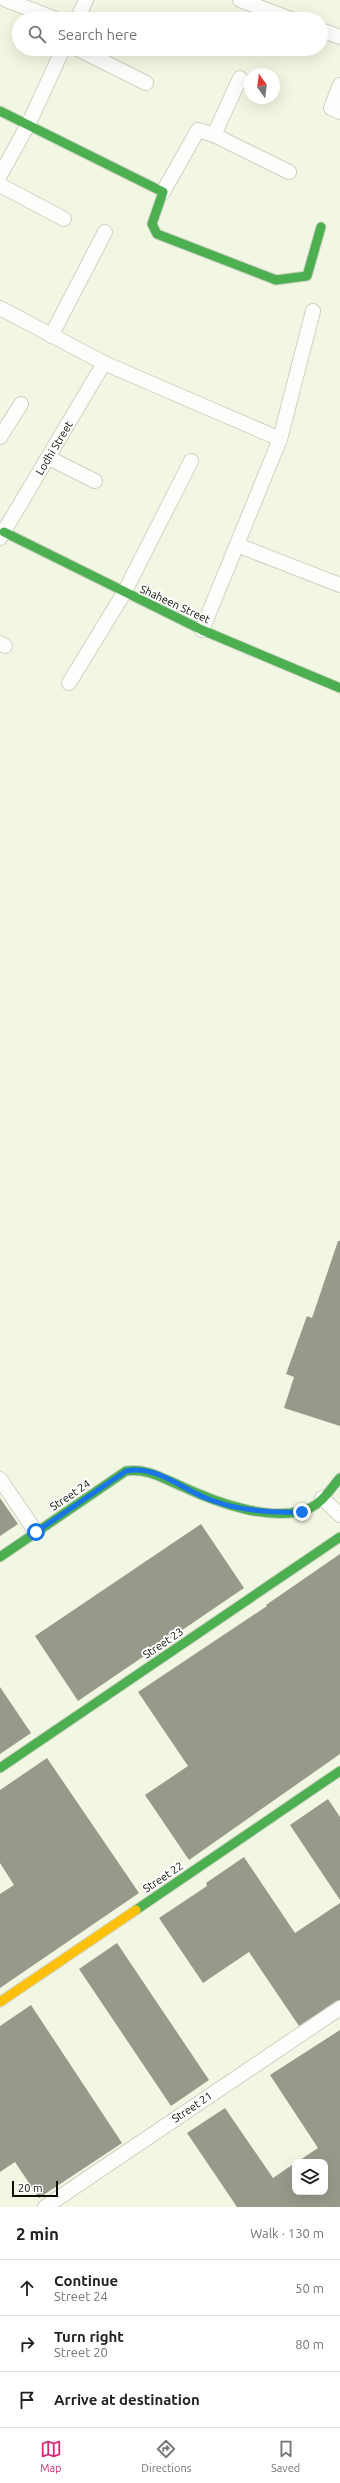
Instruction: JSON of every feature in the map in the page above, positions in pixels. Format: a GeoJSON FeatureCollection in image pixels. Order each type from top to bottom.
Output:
{"type":"FeatureCollection","features":[{"type":"Feature","properties":{"kind":"street"},"geometry":{"type":"LineString","coordinates":[[6,0],[38,12]]}},
{"type":"Feature","properties":{"kind":"street"},"geometry":{"type":"LineString","coordinates":[[80,12],[86,0]]}},
{"type":"Feature","properties":{"kind":"street"},"geometry":{"type":"LineString","coordinates":[[240,0],[272,12]]}},
{"type":"Feature","properties":{"kind":"street"},"geometry":{"type":"LineString","coordinates":[[328,33],[340,37]]}},
{"type":"Feature","properties":{"kind":"street"},"geometry":{"type":"LineString","coordinates":[[0,175],[28,125],[60,56]]}},
{"type":"Feature","properties":{"kind":"street"},"geometry":{"type":"LineString","coordinates":[[92,56],[146,84]]}},
{"type":"Feature","properties":{"kind":"street"},"geometry":{"type":"LineString","coordinates":[[214,135],[240,78]]}},
{"type":"Feature","properties":{"kind":"street"},"geometry":{"type":"LineString","coordinates":[[340,86],[331,108],[340,112]]}},
{"type":"Feature","properties":{"kind":"street"},"geometry":{"type":"LineString","coordinates":[[0,111],[163,192]]}},
{"type":"Feature","properties":{"kind":"street"},"geometry":{"type":"LineString","coordinates":[[289,172],[214,135],[198,130],[163,192],[152,224],[157,234],[276,280],[308,276],[321,227]]}},
{"type":"Feature","properties":{"kind":"street"},"geometry":{"type":"LineString","coordinates":[[0,185],[64,220]]}},
{"type":"Feature","properties":{"kind":"street"},"geometry":{"type":"LineString","coordinates":[[51,336],[105,232]]}},
{"type":"Feature","properties":{"kind":"street"},"geometry":{"type":"LineString","coordinates":[[0,308],[104,363],[280,439]]}},
{"type":"Feature","properties":{"kind":"street"},"geometry":{"type":"LineString","coordinates":[[202,630],[280,439],[314,311]]}},
{"type":"Feature","properties":{"kind":"street","name":"Lodhi Street"},"geometry":{"type":"LineString","coordinates":[[2,535],[104,363]]}},
{"type":"Feature","properties":{"kind":"street"},"geometry":{"type":"LineString","coordinates":[[0,437],[21,404]]}},
{"type":"Feature","properties":{"kind":"street"},"geometry":{"type":"LineString","coordinates":[[49,458],[95,481]]}},
{"type":"Feature","properties":{"kind":"street"},"geometry":{"type":"LineString","coordinates":[[69,683],[124,593],[190,461]]}},
{"type":"Feature","properties":{"kind":"street","name":"Shaheen Street"},"geometry":{"type":"LineString","coordinates":[[2,535],[202,630],[340,688]]}},
{"type":"Feature","properties":{"kind":"street"},"geometry":{"type":"LineString","coordinates":[[236,545],[340,586]]}},
{"type":"Feature","properties":{"kind":"street","name":"Street 24"},"geometry":{"type":"LineString","coordinates":[[0,1557],[126,1471],[134,1469],[147,1470],[210,1500],[247,1509],[281,1513],[302,1512],[312,1508],[322,1498]]}},
{"type":"Feature","properties":{"kind":"street"},"geometry":{"type":"LineString","coordinates":[[340,1478],[322,1498],[340,1516]]}},
{"type":"Feature","properties":{"kind":"street"},"geometry":{"type":"LineString","coordinates":[[0,1479],[36,1532]]}},
{"type":"Feature","properties":{"kind":"street","name":"Street 23"},"geometry":{"type":"LineString","coordinates":[[0,1768],[340,1537]]}},
{"type":"Feature","properties":{"kind":"street","name":"Street 22"},"geometry":{"type":"LineString","coordinates":[[0,2002],[340,1771]]}},
{"type":"Feature","properties":{"kind":"street","name":"Street 21"},"geometry":{"type":"LineString","coordinates":[[45,2207],[340,2008]]}},
{"type":"Feature","properties":{"kind":"building"},"geometry":{"type":"Polygon","coordinates":[[[338,1241],[340,1241],[340,1426],[284,1408],[294,1377],[286,1374],[307,1316],[312,1318],[338,1241]]]}},
{"type":"Feature","properties":{"kind":"building"},"geometry":{"type":"Polygon","coordinates":[[[0,1498],[18,1524],[0,1536],[0,1498]]]}},
{"type":"Feature","properties":{"kind":"building"},"geometry":{"type":"Polygon","coordinates":[[[201,1524],[244,1588],[78,1701],[35,1636],[201,1524]]]}},
{"type":"Feature","properties":{"kind":"building"},"geometry":{"type":"Polygon","coordinates":[[[340,1554],[340,1754],[189,1860],[145,1795],[188,1766],[138,1692],[267,1606],[266,1605],[340,1554]]]}},
{"type":"Feature","properties":{"kind":"building"},"geometry":{"type":"Polygon","coordinates":[[[0,1687],[31,1733],[0,1754],[0,1687]]]}},
{"type":"Feature","properties":{"kind":"building"},"geometry":{"type":"Polygon","coordinates":[[[47,1758],[139,1893],[0,1988],[0,1894],[14,1885],[0,1863],[0,1790],[47,1758]]]}},
{"type":"Feature","properties":{"kind":"building"},"geometry":{"type":"Polygon","coordinates":[[[328,1799],[340,1817],[340,1900],[290,1825],[328,1799]]]}},
{"type":"Feature","properties":{"kind":"building"},"geometry":{"type":"Polygon","coordinates":[[[244,1857],[295,1933],[340,1903],[340,2000],[299,2026],[249,1952],[203,1983],[159,1918],[207,1886],[206,1883],[244,1857]]]}},
{"type":"Feature","properties":{"kind":"building"},"geometry":{"type":"Polygon","coordinates":[[[117,1943],[209,2080],[171,2106],[79,1969],[117,1943]]]}},
{"type":"Feature","properties":{"kind":"building"},"geometry":{"type":"Polygon","coordinates":[[[31,2005],[122,2143],[39,2198],[15,2162],[0,2172],[0,2026],[31,2005]]]}},
{"type":"Feature","properties":{"kind":"building"},"geometry":{"type":"Polygon","coordinates":[[[340,2030],[340,2207],[237,2207],[187,2133],[225,2108],[273,2178],[292,2165],[292,2195],[328,2195],[328,2159],[302,2159],[318,2148],[270,2075],[340,2030]]]}},
{"type":"Feature","properties":{"kind":"traffic: fast"},"geometry":{"type":"LineString","coordinates":[[0,111],[163,192],[152,224],[157,234],[276,280],[307,276],[321,227]]}},
{"type":"Feature","properties":{"kind":"traffic: fast"},"geometry":{"type":"LineString","coordinates":[[4,532],[202,630],[340,688]]}},
{"type":"Feature","properties":{"kind":"traffic: fast"},"geometry":{"type":"LineString","coordinates":[[0,1557],[126,1471],[134,1470],[148,1472],[227,1504],[244,1509],[279,1514],[310,1508],[323,1499],[340,1478]]}},
{"type":"Feature","properties":{"kind":"traffic: fast"},"geometry":{"type":"LineString","coordinates":[[0,1768],[340,1537]]}},
{"type":"Feature","properties":{"kind":"traffic: fast"},"geometry":{"type":"LineString","coordinates":[[136,1910],[340,1771]]}},
{"type":"Feature","properties":{"kind":"traffic: slow"},"geometry":{"type":"LineString","coordinates":[[0,2002],[136,1910]]}},
{"type":"Feature","properties":{"kind":"route"},"geometry":{"type":"LineString","coordinates":[[36,1532],[126,1471],[134,1469],[147,1470],[210,1500],[231,1506],[281,1513],[302,1512]]}}]}
